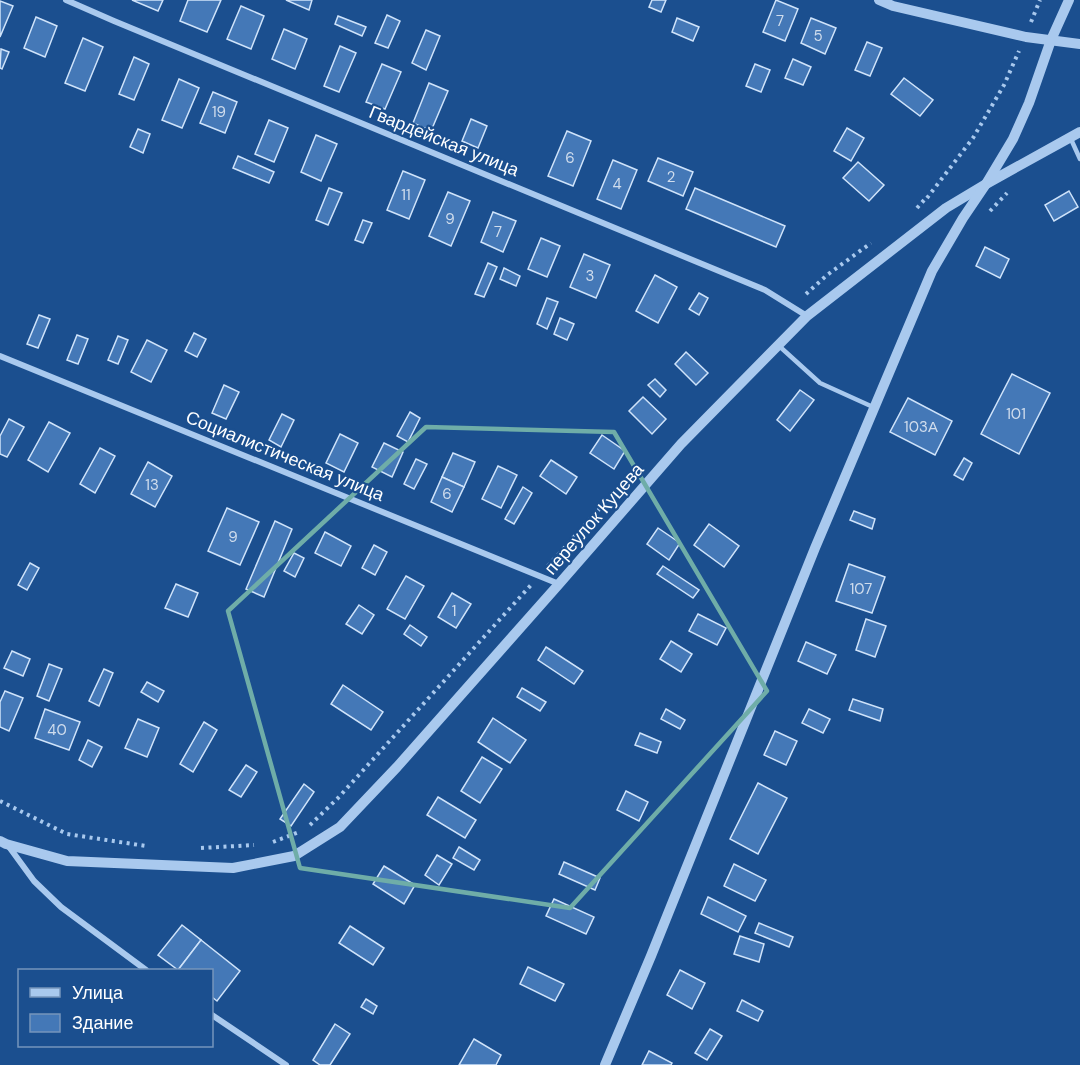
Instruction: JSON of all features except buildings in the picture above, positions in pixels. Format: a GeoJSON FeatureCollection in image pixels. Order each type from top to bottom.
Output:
{"type":"FeatureCollection","features":[{"type":"Feature","properties":{"kind":"street","name":"Гвардейская улица"},"geometry":{"type":"LineString","coordinates":[[66,0],[765,290],[807,316]]}},
{"type":"Feature","properties":{"kind":"street"},"geometry":{"type":"LineString","coordinates":[[879,0],[893,6],[1026,37],[1080,44]]}},
{"type":"Feature","properties":{"kind":"street","name":"переулок Куцева"},"geometry":{"type":"LineString","coordinates":[[605,1065],[815,548],[932,271],[1013,139],[1069,0]]}},
{"type":"Feature","properties":{"kind":"street"},"geometry":{"type":"LineString","coordinates":[[986,184],[1075,135]]}},
{"type":"Feature","properties":{"kind":"street","name":"переулок Куцева"},"geometry":{"type":"LineString","coordinates":[[3,842],[67,861],[233,868],[294,856],[340,827],[559,585],[681,444],[807,316],[946,208],[986,184]]}},
{"type":"Feature","properties":{"kind":"street","name":"Социалистическая улица"},"geometry":{"type":"LineString","coordinates":[[0,356],[559,585]]}},
{"type":"Feature","properties":{"kind":"street"},"geometry":{"type":"LineString","coordinates":[[3,842],[34,881],[61,907],[145,969]]}},
{"type":"Feature","properties":{"kind":"street"},"geometry":{"type":"LineString","coordinates":[[213,1016],[286,1065]]}},
{"type":"Feature","properties":{"kind":"lane"},"geometry":{"type":"LineString","coordinates":[[1075,135],[1080,159]]}},
{"type":"Feature","properties":{"kind":"lane"},"geometry":{"type":"LineString","coordinates":[[778,345],[820,383],[874,408]]}},
{"type":"Feature","properties":{"kind":"path"},"geometry":{"type":"LineString","coordinates":[[914,211],[926,198]]}},
{"type":"Feature","properties":{"kind":"path"},"geometry":{"type":"LineString","coordinates":[[792,307],[827,275],[871,243]]}},
{"type":"Feature","properties":{"kind":"path"},"geometry":{"type":"LineString","coordinates":[[267,844],[305,830],[338,798],[606,502]]}},
{"type":"Feature","properties":{"kind":"path"},"geometry":{"type":"LineString","coordinates":[[0,801],[67,834],[146,846]]}},
{"type":"Feature","properties":{"kind":"path"},"geometry":{"type":"LineString","coordinates":[[191,849],[256,845]]}},
{"type":"Feature","properties":{"kind":"highlighted area"},"geometry":{"type":"Polygon","coordinates":[[[426,427],[614,432],[767,691],[570,908],[300,868],[228,611],[426,427]]]}}]}
